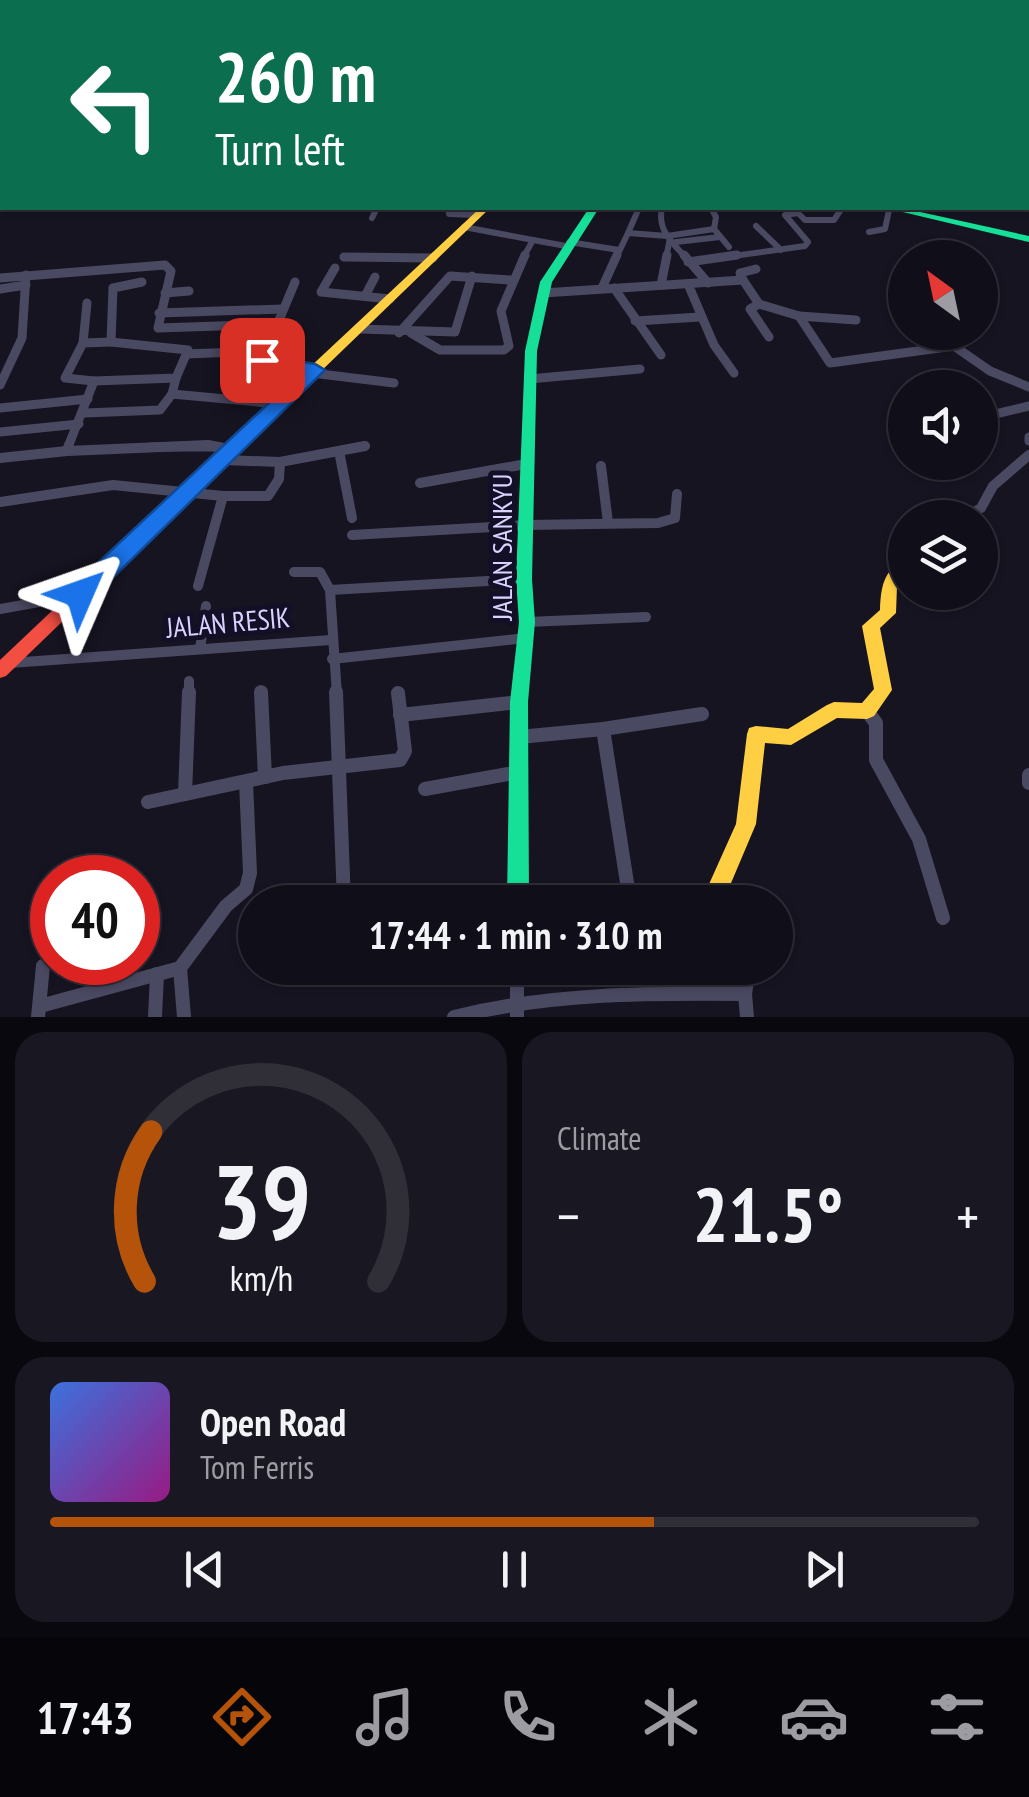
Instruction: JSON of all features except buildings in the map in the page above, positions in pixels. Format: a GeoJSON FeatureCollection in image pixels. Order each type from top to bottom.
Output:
{"type":"FeatureCollection","features":[{"type":"Feature","properties":{"kind":"main road","name":"JALAN SANKYU"},"geometry":{"type":"LineString","coordinates":[[518,885],[519,702],[526,630],[530,379],[543,293],[568,244],[593,210]]}},
{"type":"Feature","properties":{"kind":"main road"},"geometry":{"type":"LineString","coordinates":[[897,210],[1029,240]]}},
{"type":"Feature","properties":{"kind":"main road"},"geometry":{"type":"LineString","coordinates":[[5,667],[481,211]]}},
{"type":"Feature","properties":{"kind":"main road"},"geometry":{"type":"LineString","coordinates":[[719,885],[746,824],[756,734],[792,737],[837,707],[867,711],[882,690],[871,626],[888,613],[888,583]]}},
{"type":"Feature","properties":{"kind":"street"},"geometry":{"type":"LineString","coordinates":[[372,218],[376,210]]}},
{"type":"Feature","properties":{"kind":"street"},"geometry":{"type":"LineString","coordinates":[[449,210],[451,214],[481,211]]}},
{"type":"Feature","properties":{"kind":"street"},"geometry":{"type":"LineString","coordinates":[[602,288],[638,210]]}},
{"type":"Feature","properties":{"kind":"street"},"geometry":{"type":"LineString","coordinates":[[661,210],[658,221],[708,283]]}},
{"type":"Feature","properties":{"kind":"street"},"geometry":{"type":"LineString","coordinates":[[712,210],[716,218],[714,229],[729,246]]}},
{"type":"Feature","properties":{"kind":"street"},"geometry":{"type":"LineString","coordinates":[[688,262],[807,244],[784,217],[798,210],[805,220],[834,220],[841,210]]}},
{"type":"Feature","properties":{"kind":"street"},"geometry":{"type":"LineString","coordinates":[[869,232],[886,229],[892,210]]}},
{"type":"Feature","properties":{"kind":"street"},"geometry":{"type":"LineString","coordinates":[[756,226],[781,250]]}},
{"type":"Feature","properties":{"kind":"street"},"geometry":{"type":"LineString","coordinates":[[464,228],[619,250]]}},
{"type":"Feature","properties":{"kind":"street"},"geometry":{"type":"LineString","coordinates":[[671,239],[714,229]]}},
{"type":"Feature","properties":{"kind":"street"},"geometry":{"type":"LineString","coordinates":[[628,232],[671,239],[720,237]]}},
{"type":"Feature","properties":{"kind":"street"},"geometry":{"type":"LineString","coordinates":[[660,285],[671,239]]}},
{"type":"Feature","properties":{"kind":"street"},"geometry":{"type":"LineString","coordinates":[[411,332],[440,350],[506,349],[510,343],[501,312],[511,280],[533,240]]}},
{"type":"Feature","properties":{"kind":"street"},"geometry":{"type":"LineString","coordinates":[[395,258],[401,248]]}},
{"type":"Feature","properties":{"kind":"street"},"geometry":{"type":"LineString","coordinates":[[344,258],[433,258]]}},
{"type":"Feature","properties":{"kind":"street"},"geometry":{"type":"LineString","coordinates":[[0,278],[26,280],[165,265],[171,271],[156,324],[160,329],[276,324]]}},
{"type":"Feature","properties":{"kind":"street"},"geometry":{"type":"LineString","coordinates":[[315,303],[334,268]]}},
{"type":"Feature","properties":{"kind":"street"},"geometry":{"type":"LineString","coordinates":[[742,280],[742,272],[756,269]]}},
{"type":"Feature","properties":{"kind":"street"},"geometry":{"type":"LineString","coordinates":[[399,333],[450,276],[511,280]]}},
{"type":"Feature","properties":{"kind":"street"},"geometry":{"type":"LineString","coordinates":[[360,329],[399,333],[457,330],[472,276]]}},
{"type":"Feature","properties":{"kind":"street"},"geometry":{"type":"LineString","coordinates":[[365,296],[374,277]]}},
{"type":"Feature","properties":{"kind":"street"},"geometry":{"type":"LineString","coordinates":[[0,289],[26,280]]}},
{"type":"Feature","properties":{"kind":"street"},"geometry":{"type":"LineString","coordinates":[[0,385],[22,338],[26,280]]}},
{"type":"Feature","properties":{"kind":"street"},"geometry":{"type":"LineString","coordinates":[[543,293],[742,280],[751,286],[759,304]]}},
{"type":"Feature","properties":{"kind":"street"},"geometry":{"type":"LineString","coordinates":[[111,342],[113,288],[142,282]]}},
{"type":"Feature","properties":{"kind":"street"},"geometry":{"type":"LineString","coordinates":[[295,282],[264,351],[264,363],[394,383]]}},
{"type":"Feature","properties":{"kind":"street"},"geometry":{"type":"LineString","coordinates":[[688,284],[700,317],[734,373]]}},
{"type":"Feature","properties":{"kind":"street"},"geometry":{"type":"LineString","coordinates":[[614,288],[661,355]]}},
{"type":"Feature","properties":{"kind":"street"},"geometry":{"type":"LineString","coordinates":[[165,294],[189,291]]}},
{"type":"Feature","properties":{"kind":"street"},"geometry":{"type":"LineString","coordinates":[[321,292],[390,299]]}},
{"type":"Feature","properties":{"kind":"street"},"geometry":{"type":"LineString","coordinates":[[86,303],[82,343],[65,378],[176,378]]}},
{"type":"Feature","properties":{"kind":"street"},"geometry":{"type":"LineString","coordinates":[[769,337],[750,309],[759,304],[798,316],[856,320]]}},
{"type":"Feature","properties":{"kind":"street"},"geometry":{"type":"LineString","coordinates":[[159,313],[283,309]]}},
{"type":"Feature","properties":{"kind":"street"},"geometry":{"type":"LineString","coordinates":[[798,316],[826,360],[834,364],[920,348],[954,346],[990,371],[1029,388]]}},
{"type":"Feature","properties":{"kind":"street"},"geometry":{"type":"LineString","coordinates":[[636,321],[700,317]]}},
{"type":"Feature","properties":{"kind":"street"},"geometry":{"type":"LineString","coordinates":[[82,343],[184,347],[186,354],[172,394],[160,410],[85,413]]}},
{"type":"Feature","properties":{"kind":"street"},"geometry":{"type":"LineString","coordinates":[[186,354],[264,351]]}},
{"type":"Feature","properties":{"kind":"street"},"geometry":{"type":"LineString","coordinates":[[530,379],[640,369]]}},
{"type":"Feature","properties":{"kind":"street"},"geometry":{"type":"LineString","coordinates":[[66,451],[85,413],[94,381]]}},
{"type":"Feature","properties":{"kind":"street"},"geometry":{"type":"LineString","coordinates":[[172,394],[280,404]]}},
{"type":"Feature","properties":{"kind":"street"},"geometry":{"type":"LineString","coordinates":[[0,408],[88,399]]}},
{"type":"Feature","properties":{"kind":"street"},"geometry":{"type":"LineString","coordinates":[[998,413],[1029,406]]}},
{"type":"Feature","properties":{"kind":"street"},"geometry":{"type":"LineString","coordinates":[[0,432],[79,424]]}},
{"type":"Feature","properties":{"kind":"street"},"geometry":{"type":"LineString","coordinates":[[0,458],[208,444],[228,455],[280,462],[365,446]]}},
{"type":"Feature","properties":{"kind":"street"},"geometry":{"type":"LineString","coordinates":[[339,452],[352,518]]}},
{"type":"Feature","properties":{"kind":"street"},"geometry":{"type":"LineString","coordinates":[[986,500],[993,486],[1029,455]]}},
{"type":"Feature","properties":{"kind":"street"},"geometry":{"type":"LineString","coordinates":[[0,502],[113,485],[223,496],[272,494],[279,479],[280,462]]}},
{"type":"Feature","properties":{"kind":"street"},"geometry":{"type":"LineString","coordinates":[[420,483],[526,464]]}},
{"type":"Feature","properties":{"kind":"street"},"geometry":{"type":"LineString","coordinates":[[600,466],[608,523]]}},
{"type":"Feature","properties":{"kind":"street"},"geometry":{"type":"LineString","coordinates":[[352,534],[669,521],[678,511],[677,494]]}},
{"type":"Feature","properties":{"kind":"street"},"geometry":{"type":"LineString","coordinates":[[198,586],[223,496]]}},
{"type":"Feature","properties":{"kind":"street"},"geometry":{"type":"LineString","coordinates":[[294,572],[320,572],[330,590],[342,765],[344,885]]}},
{"type":"Feature","properties":{"kind":"street"},"geometry":{"type":"LineString","coordinates":[[330,590],[524,579]]}},
{"type":"Feature","properties":{"kind":"street"},"geometry":{"type":"LineString","coordinates":[[0,609],[80,594]]}},
{"type":"Feature","properties":{"kind":"street"},"geometry":{"type":"LineString","coordinates":[[200,649],[206,606]]}},
{"type":"Feature","properties":{"kind":"street"},"geometry":{"type":"LineString","coordinates":[[332,659],[526,630],[646,617]]}},
{"type":"Feature","properties":{"kind":"street","name":"JALAN RESIK"},"geometry":{"type":"LineString","coordinates":[[5,667],[331,640]]}},
{"type":"Feature","properties":{"kind":"street"},"geometry":{"type":"LineString","coordinates":[[185,794],[189,681]]}},
{"type":"Feature","properties":{"kind":"street"},"geometry":{"type":"LineString","coordinates":[[261,692],[264,778]]}},
{"type":"Feature","properties":{"kind":"street"},"geometry":{"type":"LineString","coordinates":[[148,802],[264,778],[402,758],[405,751],[398,693]]}},
{"type":"Feature","properties":{"kind":"street"},"geometry":{"type":"LineString","coordinates":[[400,716],[519,702]]}},
{"type":"Feature","properties":{"kind":"street"},"geometry":{"type":"LineString","coordinates":[[867,711],[876,723],[876,760],[911,820],[929,865],[943,918]]}},
{"type":"Feature","properties":{"kind":"street"},"geometry":{"type":"LineString","coordinates":[[519,737],[702,714]]}},
{"type":"Feature","properties":{"kind":"street"},"geometry":{"type":"LineString","coordinates":[[603,729],[627,885]]}},
{"type":"Feature","properties":{"kind":"street"},"geometry":{"type":"LineString","coordinates":[[425,789],[519,772]]}},
{"type":"Feature","properties":{"kind":"street"},"geometry":{"type":"LineString","coordinates":[[1029,775],[1029,784]]}},
{"type":"Feature","properties":{"kind":"street"},"geometry":{"type":"LineString","coordinates":[[160,973],[180,968],[226,906],[246,889],[250,874],[246,782]]}},
{"type":"Feature","properties":{"kind":"street"},"geometry":{"type":"LineString","coordinates":[[180,968],[184,1017]]}},
{"type":"Feature","properties":{"kind":"street"},"geometry":{"type":"LineString","coordinates":[[42,985],[39,1012],[123,985]]}},
{"type":"Feature","properties":{"kind":"street"},"geometry":{"type":"LineString","coordinates":[[155,1017],[156,985]]}},
{"type":"Feature","properties":{"kind":"street"},"geometry":{"type":"LineString","coordinates":[[746,985],[746,1017]]}},
{"type":"Feature","properties":{"kind":"street"},"geometry":{"type":"LineString","coordinates":[[454,1017],[668,990],[745,994]]}},
{"type":"Feature","properties":{"kind":"traffic: fast"},"geometry":{"type":"LineString","coordinates":[[518,885],[519,702],[527,622],[524,579],[531,351],[546,282],[593,210]]}},
{"type":"Feature","properties":{"kind":"traffic: fast"},"geometry":{"type":"LineString","coordinates":[[900,210],[1029,239]]}},
{"type":"Feature","properties":{"kind":"traffic: slow"},"geometry":{"type":"LineString","coordinates":[[283,400],[483,210]]}},
{"type":"Feature","properties":{"kind":"traffic: slow"},"geometry":{"type":"LineString","coordinates":[[719,885],[746,824],[756,734],[791,737],[834,710],[867,711],[883,690],[871,626],[888,610]]}},
{"type":"Feature","properties":{"kind":"traffic: jam"},"geometry":{"type":"LineString","coordinates":[[0,671],[283,400]]}},
{"type":"Feature","properties":{"kind":"route"},"geometry":{"type":"LineString","coordinates":[[80,594],[315,370],[266,364],[262,360]]}}]}
